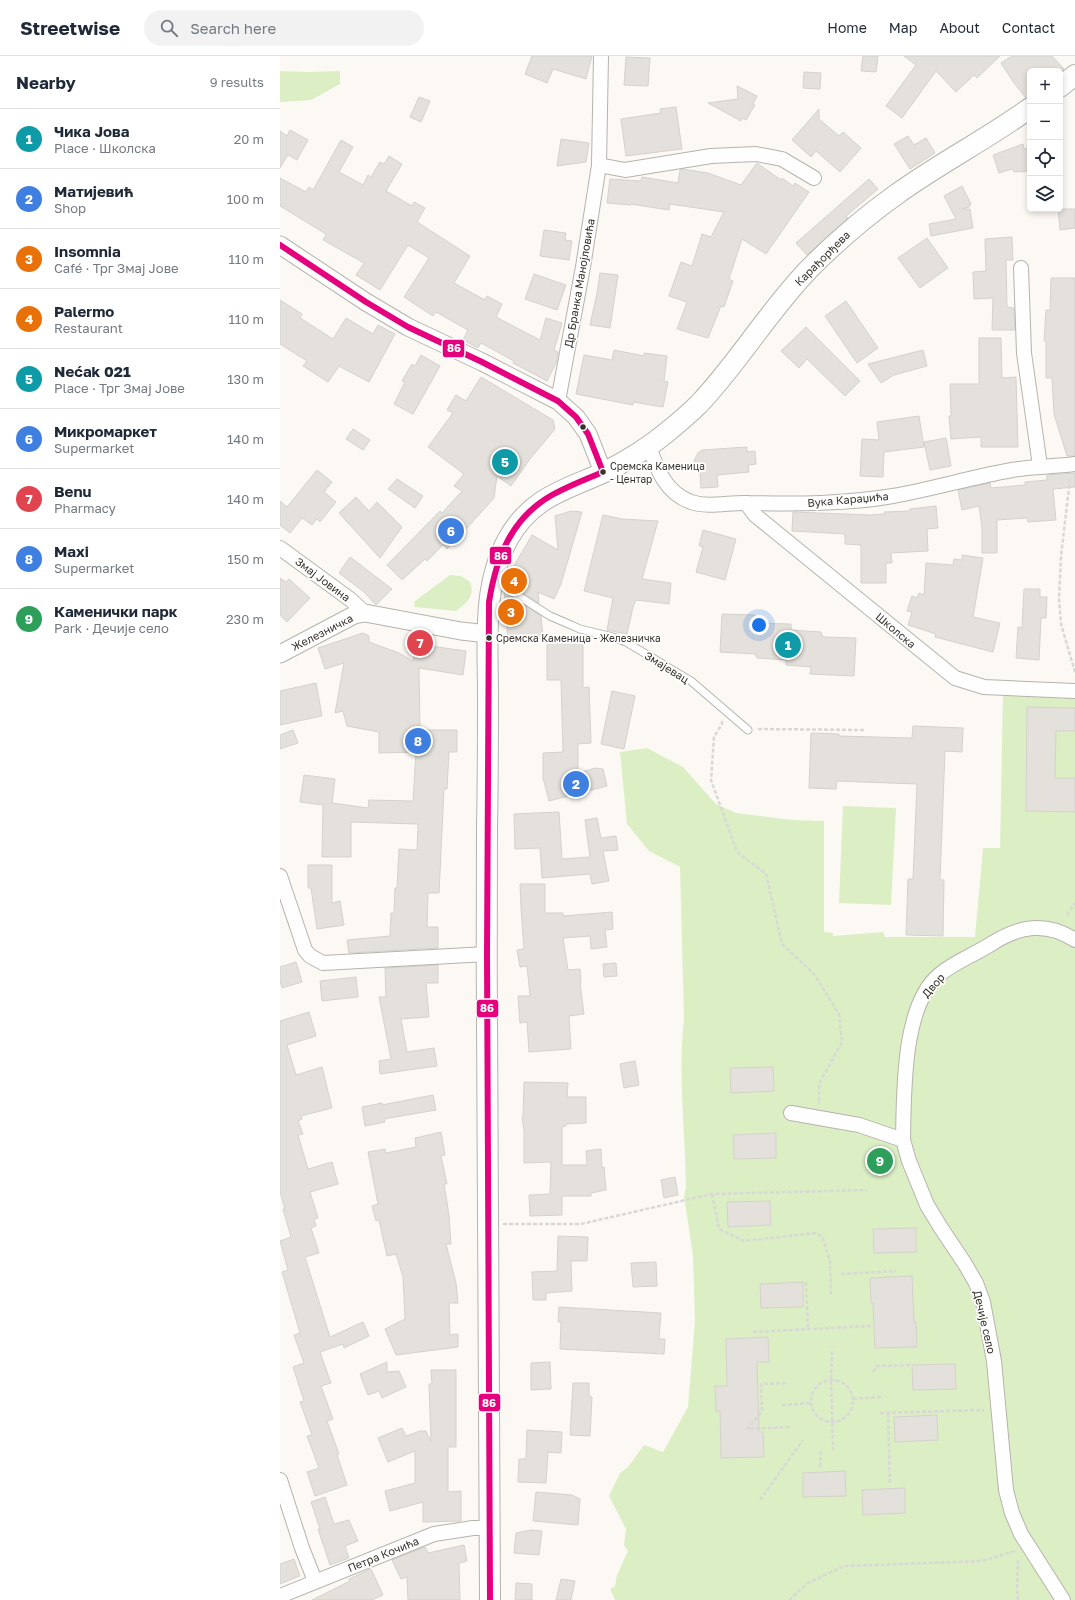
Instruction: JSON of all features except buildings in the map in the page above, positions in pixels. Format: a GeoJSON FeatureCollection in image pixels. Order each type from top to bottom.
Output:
{"type":"FeatureCollection","features":[{"type":"Feature","properties":{"kind":"main road"},"geometry":{"type":"LineString","coordinates":[[1063,85],[1075,75]]}},
{"type":"Feature","properties":{"kind":"main road","name":"Карађорђева"},"geometry":{"type":"LineString","coordinates":[[490,1600],[487,954],[488,634],[489,602],[492,579],[500,555],[519,522],[537,504],[556,493],[604,472],[649,446],[677,424],[699,403],[788,292],[809,269],[858,223],[899,192],[1027,110]]}},
{"type":"Feature","properties":{"kind":"street","name":"Др Бранка Манојловића"},"geometry":{"type":"LineString","coordinates":[[558,401],[583,267],[599,165],[601,56]]}},
{"type":"Feature","properties":{"kind":"street"},"geometry":{"type":"LineString","coordinates":[[599,165],[625,170],[711,156],[756,154],[782,159],[814,178]]}},
{"type":"Feature","properties":{"kind":"street"},"geometry":{"type":"LineString","coordinates":[[280,245],[366,302],[408,327],[482,362],[558,401],[576,416],[588,434],[604,472]]}},
{"type":"Feature","properties":{"kind":"street"},"geometry":{"type":"LineString","coordinates":[[1021,268],[1024,353],[1040,466]]}},
{"type":"Feature","properties":{"kind":"street","name":"Вука Караџића"},"geometry":{"type":"LineString","coordinates":[[649,446],[655,464],[663,480],[672,490],[691,502],[703,504],[790,504],[894,496],[1011,470],[1073,464]]}},
{"type":"Feature","properties":{"kind":"street","name":"Школска"},"geometry":{"type":"LineString","coordinates":[[746,503],[755,514],[956,678],[984,688],[1075,691]]}},
{"type":"Feature","properties":{"kind":"street","name":"Змај Јовина"},"geometry":{"type":"LineString","coordinates":[[280,548],[351,600],[365,613]]}},
{"type":"Feature","properties":{"kind":"street"},"geometry":{"type":"LineString","coordinates":[[365,613],[461,631],[488,634]]}},
{"type":"Feature","properties":{"kind":"street","name":"Железничка"},"geometry":{"type":"LineString","coordinates":[[280,654],[354,615],[365,613]]}},
{"type":"Feature","properties":{"kind":"street"},"geometry":{"type":"LineString","coordinates":[[280,876],[305,950],[310,956],[323,963],[487,954]]}},
{"type":"Feature","properties":{"kind":"street","name":"Двор"},"geometry":{"type":"LineString","coordinates":[[904,1140],[906,1082],[911,1029],[920,1000],[938,976],[1004,936],[1019,930],[1034,927],[1049,928],[1064,933],[1075,940]]}},
{"type":"Feature","properties":{"kind":"street"},"geometry":{"type":"LineString","coordinates":[[791,1114],[820,1117],[859,1125],[904,1140]]}},
{"type":"Feature","properties":{"kind":"street","name":"Дечије село"},"geometry":{"type":"LineString","coordinates":[[904,1140],[909,1161],[927,1205],[976,1283],[983,1302],[994,1361],[1006,1490],[1012,1513],[1021,1534],[1063,1600]]}},
{"type":"Feature","properties":{"kind":"street"},"geometry":{"type":"LineString","coordinates":[[280,1480],[294,1525],[315,1582]]}},
{"type":"Feature","properties":{"kind":"street","name":"Петра Кочића"},"geometry":{"type":"LineString","coordinates":[[280,1596],[434,1534],[466,1529],[489,1528]]}},
{"type":"Feature","properties":{"kind":"lane","name":"Змајевац"},"geometry":{"type":"LineString","coordinates":[[492,579],[550,616],[580,629],[613,637],[626,642],[691,681],[748,730]]}},
{"type":"Feature","properties":{"kind":"path"},"geometry":{"type":"LineString","coordinates":[[1073,464],[1061,556],[1059,598],[1061,624],[1075,672]]}},
{"type":"Feature","properties":{"kind":"path"},"geometry":{"type":"LineString","coordinates":[[719,705],[722,724],[714,737],[710,780],[737,852],[766,874],[782,944],[814,974],[839,1014],[842,1042],[818,1084],[820,1117]]}},
{"type":"Feature","properties":{"kind":"path"},"geometry":{"type":"LineString","coordinates":[[748,730],[865,730]]}},
{"type":"Feature","properties":{"kind":"path"},"geometry":{"type":"LineString","coordinates":[[1067,915],[1075,903]]}},
{"type":"Feature","properties":{"kind":"path"},"geometry":{"type":"LineString","coordinates":[[502,1224],[581,1224],[712,1194],[867,1190]]}},
{"type":"Feature","properties":{"kind":"path"},"geometry":{"type":"LineString","coordinates":[[712,1194],[719,1229],[744,1241],[816,1233],[823,1238],[830,1262],[831,1296]]}},
{"type":"Feature","properties":{"kind":"path"},"geometry":{"type":"LineString","coordinates":[[841,1274],[896,1271]]}},
{"type":"Feature","properties":{"kind":"path"},"geometry":{"type":"LineString","coordinates":[[806,1282],[808,1330]]}},
{"type":"Feature","properties":{"kind":"path"},"geometry":{"type":"LineString","coordinates":[[753,1332],[871,1326]]}},
{"type":"Feature","properties":{"kind":"path"},"geometry":{"type":"LineString","coordinates":[[832,1351],[831,1379],[833,1450]]}},
{"type":"Feature","properties":{"kind":"path"},"geometry":{"type":"LineString","coordinates":[[872,1372],[876,1366],[912,1366]]}},
{"type":"Feature","properties":{"kind":"path"},"geometry":{"type":"LineString","coordinates":[[831,1379],[842,1382],[847,1386],[853,1399],[849,1412],[844,1417],[832,1422],[818,1417],[814,1412],[811,1403],[813,1391],[817,1386],[831,1379]]}},
{"type":"Feature","properties":{"kind":"path"},"geometry":{"type":"LineString","coordinates":[[786,1383],[761,1384],[762,1411],[747,1429],[790,1427]]}},
{"type":"Feature","properties":{"kind":"path"},"geometry":{"type":"LineString","coordinates":[[853,1399],[881,1397]]}},
{"type":"Feature","properties":{"kind":"path"},"geometry":{"type":"LineString","coordinates":[[782,1405],[811,1403]]}},
{"type":"Feature","properties":{"kind":"path"},"geometry":{"type":"LineString","coordinates":[[880,1413],[999,1410]]}},
{"type":"Feature","properties":{"kind":"path"},"geometry":{"type":"LineString","coordinates":[[888,1413],[890,1485]]}},
{"type":"Feature","properties":{"kind":"path"},"geometry":{"type":"LineString","coordinates":[[760,1500],[803,1440]]}},
{"type":"Feature","properties":{"kind":"path"},"geometry":{"type":"LineString","coordinates":[[820,1467],[821,1449]]}},
{"type":"Feature","properties":{"kind":"path"},"geometry":{"type":"LineString","coordinates":[[789,1600],[808,1583],[844,1566],[982,1561],[1019,1549],[1018,1600]]}},
{"type":"Feature","properties":{"kind":"green space"},"geometry":{"type":"Polygon","coordinates":[[[280,71],[340,71],[340,84],[311,100],[280,102],[280,71]]]}},
{"type":"Feature","properties":{"kind":"green space"},"geometry":{"type":"Polygon","coordinates":[[[450,575],[461,576],[470,582],[472,587],[471,595],[463,605],[456,611],[415,607],[415,601],[450,575]]]}},
{"type":"Feature","properties":{"kind":"green space"},"geometry":{"type":"Polygon","coordinates":[[[1003,694],[1075,697],[1075,1600],[615,1600],[610,1589],[615,1586],[617,1575],[628,1551],[624,1545],[626,1529],[609,1496],[620,1473],[628,1467],[644,1445],[663,1452],[688,1407],[695,1321],[693,1256],[684,1196],[686,1187],[682,1102],[682,1039],[684,1018],[680,867],[649,851],[627,824],[620,752],[647,748],[683,767],[716,804],[736,813],[791,820],[824,821],[824,932],[833,933],[833,936],[883,932],[885,937],[975,937],[983,848],[1000,848],[1003,694]]]}},
{"type":"Feature","properties":{"kind":"green space"},"geometry":{"type":"Polygon","coordinates":[[[843,806],[896,808],[891,905],[839,903],[843,806]]]}},
{"type":"Feature","properties":{"kind":"transit line","name":"86"},"geometry":{"type":"LineString","coordinates":[[280,245],[366,302],[408,327],[482,362],[558,401],[576,417],[588,434],[603,472]]}},
{"type":"Feature","properties":{"kind":"transit line","name":"86"},"geometry":{"type":"LineString","coordinates":[[490,1600],[487,954],[489,602],[501,555],[516,527],[526,515],[538,504],[552,495],[603,472]]}},
{"type":"Feature","properties":{"kind":"place","name":"Nećak 021"},"geometry":{"type":"Point","coordinates":[505,462]}},
{"type":"Feature","properties":{"kind":"place","name":"Сремска Каменица - Центар"},"geometry":{"type":"Point","coordinates":[603,472]}},
{"type":"Feature","properties":{"kind":"place","name":"Микромаркет"},"geometry":{"type":"Point","coordinates":[451,531]}},
{"type":"Feature","properties":{"kind":"place","name":"Palermo"},"geometry":{"type":"Point","coordinates":[514,581]}},
{"type":"Feature","properties":{"kind":"place","name":"Insomnia"},"geometry":{"type":"Point","coordinates":[511,612]}},
{"type":"Feature","properties":{"kind":"place","name":"Сремска Каменица - Железничка"},"geometry":{"type":"Point","coordinates":[489,638]}},
{"type":"Feature","properties":{"kind":"place","name":"Benu"},"geometry":{"type":"Point","coordinates":[420,643]}},
{"type":"Feature","properties":{"kind":"place","name":"Чика Јова"},"geometry":{"type":"Point","coordinates":[788,645]}},
{"type":"Feature","properties":{"kind":"place","name":"Maxi"},"geometry":{"type":"Point","coordinates":[418,741]}},
{"type":"Feature","properties":{"kind":"place","name":"Матијевић"},"geometry":{"type":"Point","coordinates":[576,784]}},
{"type":"Feature","properties":{"kind":"place","name":"Каменички парк"},"geometry":{"type":"Point","coordinates":[880,1161]}}]}
